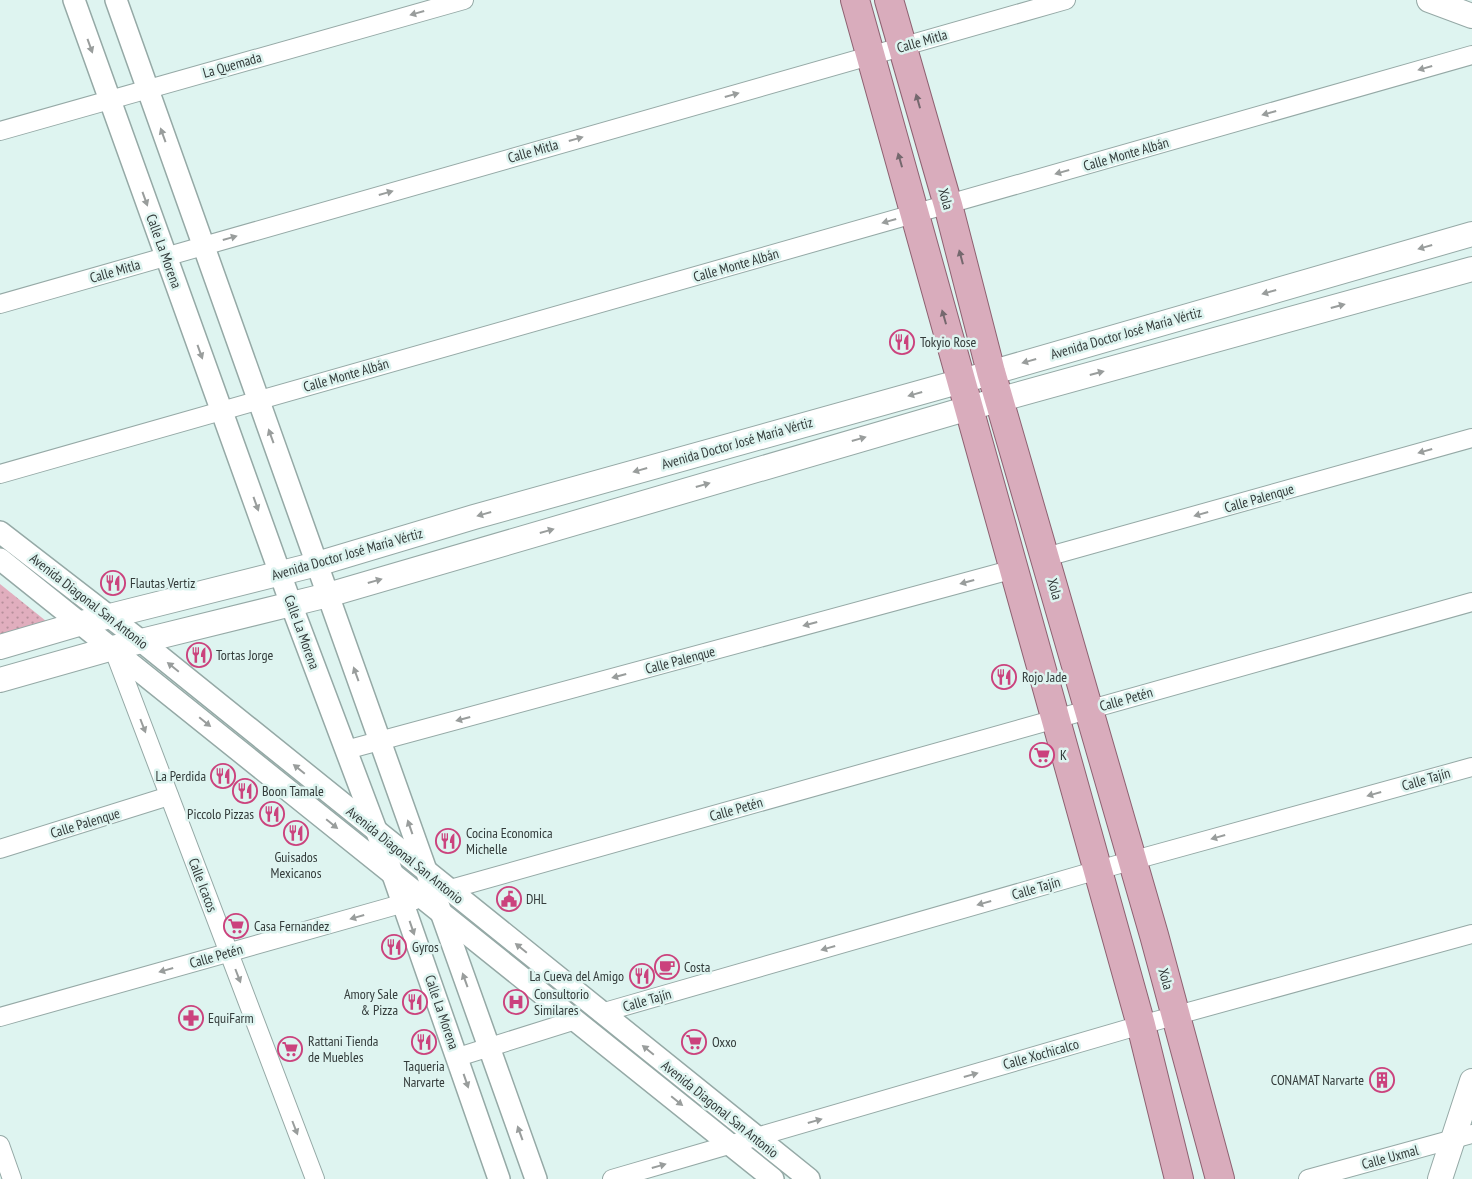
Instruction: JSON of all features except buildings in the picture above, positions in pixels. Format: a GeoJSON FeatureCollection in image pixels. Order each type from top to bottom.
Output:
{"type":"FeatureCollection","features":[{"type":"Feature","properties":{"kind":"main road"},"geometry":{"type":"LineString","coordinates":[[855,0],[1142,1025],[1179,1179]]}},
{"type":"Feature","properties":{"kind":"main road","name":"Xola"},"geometry":{"type":"LineString","coordinates":[[889,0],[948,205],[992,372],[1176,1016],[1220,1179]]}},
{"type":"Feature","properties":{"kind":"main road"},"geometry":{"type":"LineString","coordinates":[[1428,0],[1472,16]]}},
{"type":"Feature","properties":{"kind":"main road","name":"Avenida Doctor José María Vértiz"},"geometry":{"type":"LineString","coordinates":[[0,647],[82,623],[317,564],[474,517],[992,372],[1472,234]]}},
{"type":"Feature","properties":{"kind":"main road"},"geometry":{"type":"LineString","coordinates":[[0,680],[141,640],[328,595],[969,408],[1472,269]]}},
{"type":"Feature","properties":{"kind":"main road"},"geometry":{"type":"LineString","coordinates":[[1440,1179],[1463,1137],[1472,1081]]}},
{"type":"Feature","properties":{"kind":"street","name":"Calle La Morena"},"geometry":{"type":"LineString","coordinates":[[74,0],[291,604],[394,875]]}},
{"type":"Feature","properties":{"kind":"street"},"geometry":{"type":"LineString","coordinates":[[116,0],[426,871]]}},
{"type":"Feature","properties":{"kind":"street","name":"La Quemada"},"geometry":{"type":"LineString","coordinates":[[0,131],[464,0]]}},
{"type":"Feature","properties":{"kind":"street","name":"Calle Mitla"},"geometry":{"type":"LineString","coordinates":[[0,304],[1066,0]]}},
{"type":"Feature","properties":{"kind":"street","name":"Calle Monte Albán"},"geometry":{"type":"LineString","coordinates":[[0,474],[1472,55]]}},
{"type":"Feature","properties":{"kind":"street","name":"Calle Palenque"},"geometry":{"type":"LineString","coordinates":[[1046,558],[1472,438]]}},
{"type":"Feature","properties":{"kind":"street","name":"Avenida Diagonal San Antonio"},"geometry":{"type":"LineString","coordinates":[[0,532],[108,617],[141,640],[426,871],[430,899],[773,1179]]}},
{"type":"Feature","properties":{"kind":"street","name":"Avenida Diagonal San Antonio"},"geometry":{"type":"LineString","coordinates":[[0,559],[394,875],[602,1013],[809,1179]]}},
{"type":"Feature","properties":{"kind":"street","name":"Calle Palenque"},"geometry":{"type":"LineString","coordinates":[[346,750],[1014,569]]}},
{"type":"Feature","properties":{"kind":"street","name":"Calle Petén"},"geometry":{"type":"LineString","coordinates":[[0,1017],[229,952],[430,899],[1056,718],[1472,602]]}},
{"type":"Feature","properties":{"kind":"street","name":"Calle Icacos"},"geometry":{"type":"LineString","coordinates":[[113,648],[315,1179]]}},
{"type":"Feature","properties":{"kind":"street","name":"Calle Tajín"},"geometry":{"type":"LineString","coordinates":[[602,1013],[1098,870],[1472,767]]}},
{"type":"Feature","properties":{"kind":"street","name":"Calle Palenque"},"geometry":{"type":"LineString","coordinates":[[0,849],[169,796]]}},
{"type":"Feature","properties":{"kind":"street","name":"Calle La Morena"},"geometry":{"type":"LineString","coordinates":[[430,899],[458,1057],[499,1179]]}},
{"type":"Feature","properties":{"kind":"street"},"geometry":{"type":"LineString","coordinates":[[430,899],[489,1048],[536,1179]]}},
{"type":"Feature","properties":{"kind":"street","name":"Calle Xochicalco"},"geometry":{"type":"LineString","coordinates":[[612,1179],[1142,1025],[1472,934]]}},
{"type":"Feature","properties":{"kind":"street"},"geometry":{"type":"LineString","coordinates":[[458,1057],[576,1020]]}},
{"type":"Feature","properties":{"kind":"street","name":"Calle Uxmal"},"geometry":{"type":"LineString","coordinates":[[1308,1179],[1463,1137]]}},
{"type":"Feature","properties":{"kind":"street"},"geometry":{"type":"LineString","coordinates":[[0,1145],[12,1179]]}},
{"type":"Feature","properties":{"kind":"shaded area"},"geometry":{"type":"Polygon","coordinates":[[[0,584],[46,621],[0,636],[0,584]]]}},
{"type":"Feature","properties":{"kind":"place","name":"Tokyio Rose"},"geometry":{"type":"Point","coordinates":[902,342]}},
{"type":"Feature","properties":{"kind":"place","name":"Flautas Vertiz"},"geometry":{"type":"Point","coordinates":[113,583]}},
{"type":"Feature","properties":{"kind":"place","name":"Tortas Jorge"},"geometry":{"type":"Point","coordinates":[199,655]}},
{"type":"Feature","properties":{"kind":"place","name":"Rojo Jade"},"geometry":{"type":"Point","coordinates":[1004,677]}},
{"type":"Feature","properties":{"kind":"place","name":"K"},"geometry":{"type":"Point","coordinates":[1042,755]}},
{"type":"Feature","properties":{"kind":"place","name":"La Perdida"},"geometry":{"type":"Point","coordinates":[223,776]}},
{"type":"Feature","properties":{"kind":"place","name":"Boon Tamale"},"geometry":{"type":"Point","coordinates":[245,791]}},
{"type":"Feature","properties":{"kind":"place","name":"Piccolo Pizzas"},"geometry":{"type":"Point","coordinates":[272,814]}},
{"type":"Feature","properties":{"kind":"place","name":"Guisados Mexicanos"},"geometry":{"type":"Point","coordinates":[296,833]}},
{"type":"Feature","properties":{"kind":"place","name":"Cocina Economica Michelle"},"geometry":{"type":"Point","coordinates":[448,841]}},
{"type":"Feature","properties":{"kind":"place","name":"DHL"},"geometry":{"type":"Point","coordinates":[509,899]}},
{"type":"Feature","properties":{"kind":"place","name":"Casa Fernandez"},"geometry":{"type":"Point","coordinates":[236,926]}},
{"type":"Feature","properties":{"kind":"place","name":"Gyros"},"geometry":{"type":"Point","coordinates":[394,947]}},
{"type":"Feature","properties":{"kind":"place","name":"Costa"},"geometry":{"type":"Point","coordinates":[667,967]}},
{"type":"Feature","properties":{"kind":"place","name":"La Cueva del Amigo"},"geometry":{"type":"Point","coordinates":[642,976]}},
{"type":"Feature","properties":{"kind":"place","name":"Amory Sale & Pizza"},"geometry":{"type":"Point","coordinates":[415,1002]}},
{"type":"Feature","properties":{"kind":"place","name":"Consultorio Similares"},"geometry":{"type":"Point","coordinates":[516,1002]}},
{"type":"Feature","properties":{"kind":"place","name":"EquiFarm"},"geometry":{"type":"Point","coordinates":[191,1018]}},
{"type":"Feature","properties":{"kind":"place","name":"Taqueria Narvarte"},"geometry":{"type":"Point","coordinates":[424,1042]}},
{"type":"Feature","properties":{"kind":"place","name":"Oxxo"},"geometry":{"type":"Point","coordinates":[694,1042]}},
{"type":"Feature","properties":{"kind":"place","name":"Rattani Tienda de Muebles"},"geometry":{"type":"Point","coordinates":[290,1049]}},
{"type":"Feature","properties":{"kind":"place","name":"CONAMAT Narvarte"},"geometry":{"type":"Point","coordinates":[1382,1080]}}]}
